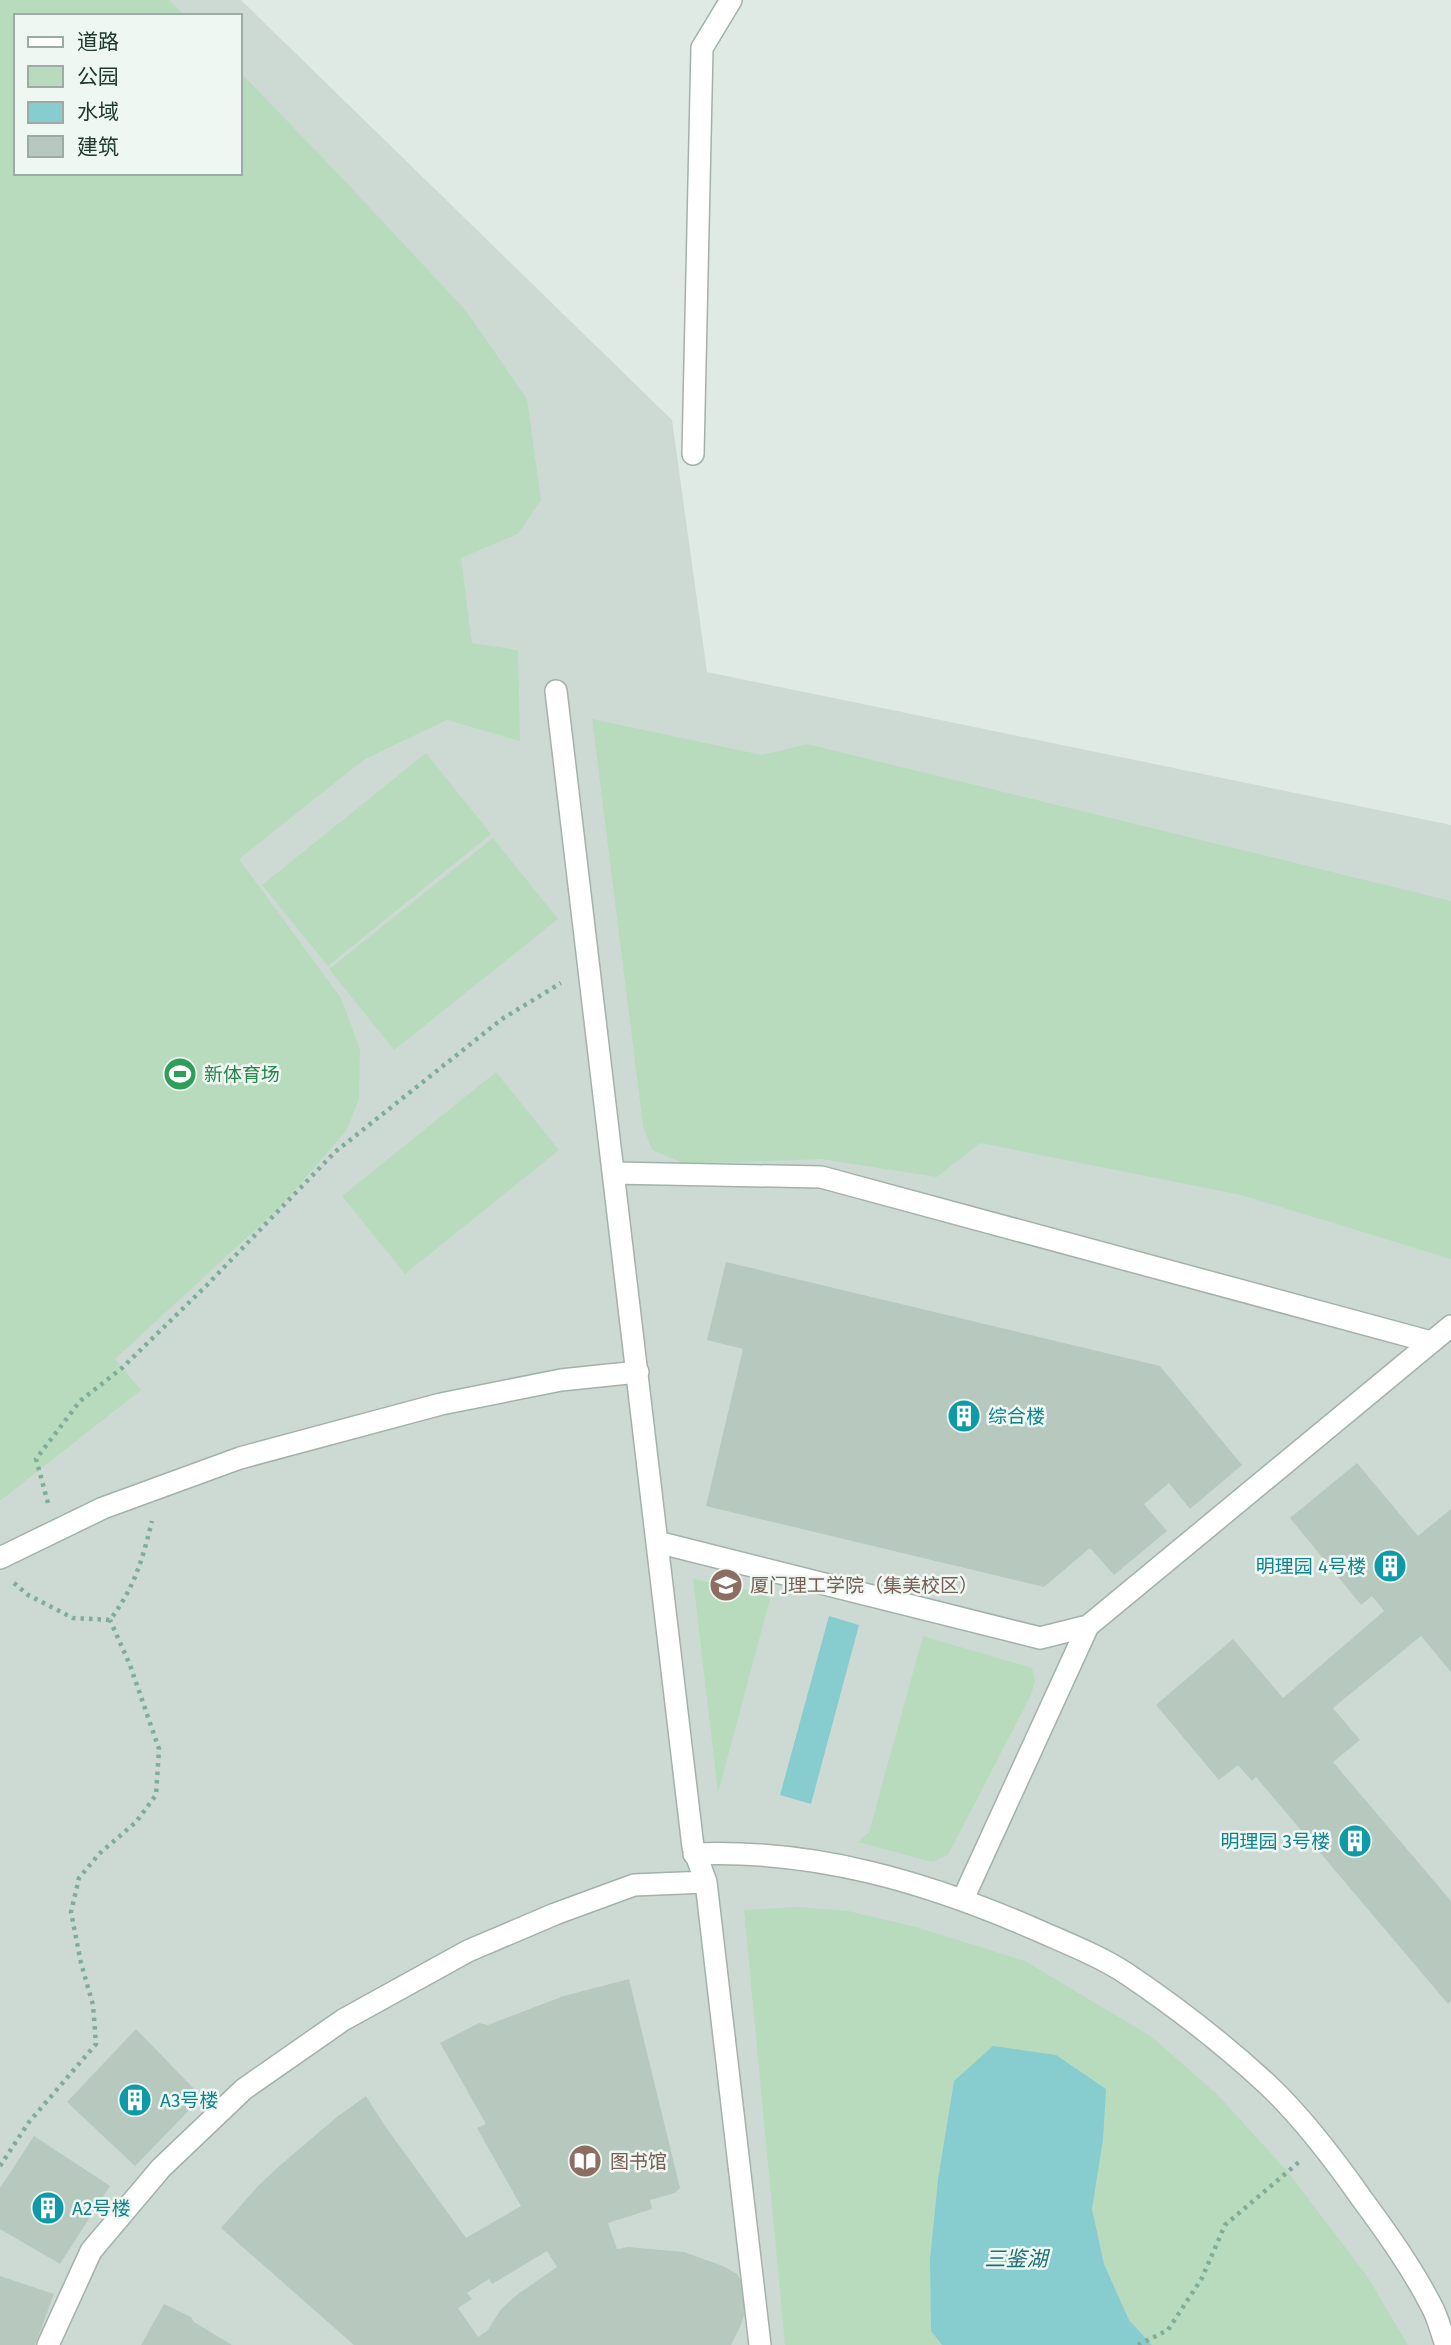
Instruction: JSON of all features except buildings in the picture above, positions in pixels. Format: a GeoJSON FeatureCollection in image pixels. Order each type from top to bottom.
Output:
{"type":"FeatureCollection","features":[{"type":"Feature","properties":{"kind":"street"},"geometry":{"type":"LineString","coordinates":[[694,454],[702,48],[731,0]]}},
{"type":"Feature","properties":{"kind":"street"},"geometry":{"type":"LineString","coordinates":[[556,691],[694,1854],[706,1882],[760,2345]]}},
{"type":"Feature","properties":{"kind":"street"},"geometry":{"type":"LineString","coordinates":[[614,1174],[821,1177],[1431,1342]]}},
{"type":"Feature","properties":{"kind":"street"},"geometry":{"type":"LineString","coordinates":[[657,1542],[1040,1638],[1088,1626],[1451,1326]]}},
{"type":"Feature","properties":{"kind":"street"},"geometry":{"type":"LineString","coordinates":[[0,1558],[103,1508],[240,1458],[441,1404],[561,1380],[638,1372]]}},
{"type":"Feature","properties":{"kind":"street"},"geometry":{"type":"LineString","coordinates":[[963,1899],[1088,1626]]}},
{"type":"Feature","properties":{"kind":"street"},"geometry":{"type":"LineString","coordinates":[[694,1854],[726,1852],[776,1856],[841,1866],[920,1884],[1060,1940],[1125,1972],[1198,2027],[1269,2086],[1321,2144],[1386,2232],[1419,2285],[1432,2307],[1446,2345]]}},
{"type":"Feature","properties":{"kind":"street"},"geometry":{"type":"LineString","coordinates":[[48,2345],[91,2251],[161,2168],[244,2090],[343,2020],[468,1951],[555,1914],[634,1885],[706,1882]]}},
{"type":"Feature","properties":{"kind":"path"},"geometry":{"type":"LineString","coordinates":[[56,1531],[36,1459],[80,1401],[122,1368],[207,1286],[335,1152],[502,1019],[589,966]]}},
{"type":"Feature","properties":{"kind":"path"},"geometry":{"type":"LineString","coordinates":[[110,1620],[128,1596],[143,1559],[161,1487]]}},
{"type":"Feature","properties":{"kind":"path"},"geometry":{"type":"LineString","coordinates":[[9,1579],[28,1595],[73,1618],[110,1620]]}},
{"type":"Feature","properties":{"kind":"path"},"geometry":{"type":"LineString","coordinates":[[0,2166],[29,2122],[96,2044],[93,2005],[71,1912],[79,1878],[99,1854],[136,1822],[156,1795],[159,1749],[130,1665],[110,1620]]}},
{"type":"Feature","properties":{"kind":"path"},"geometry":{"type":"LineString","coordinates":[[1139,2344],[1168,2330],[1202,2278],[1225,2225],[1321,2144]]}},
{"type":"Feature","properties":{"kind":"shaded area","name":"厦门理工学院（集美校区）"},"geometry":{"type":"Polygon","coordinates":[[[0,0],[241,0],[672,420],[707,672],[1451,825],[1451,2345],[0,2345],[0,0]]]}},
{"type":"Feature","properties":{"kind":"green space"},"geometry":{"type":"Polygon","coordinates":[[[0,0],[169,0],[183,14],[14,14],[14,175],[242,175],[242,74],[467,312],[527,399],[541,500],[518,534],[461,558],[472,643],[518,650],[520,741],[447,720],[365,759],[239,859],[341,998],[360,1049],[359,1099],[346,1131],[279,1208],[115,1359],[141,1390],[0,1501],[0,0]]]}},
{"type":"Feature","properties":{"kind":"green space"},"geometry":{"type":"Polygon","coordinates":[[[592,719],[762,755],[807,744],[1451,901],[1451,1259],[1241,1195],[980,1143],[937,1177],[821,1159],[685,1164],[652,1150],[643,1126],[592,719]]]}},
{"type":"Feature","properties":{"kind":"green space"},"geometry":{"type":"Polygon","coordinates":[[[426,753],[491,834],[328,966],[262,885],[426,753]]]}},
{"type":"Feature","properties":{"kind":"green space"},"geometry":{"type":"Polygon","coordinates":[[[493,838],[558,919],[394,1050],[329,969],[493,838]]]}},
{"type":"Feature","properties":{"kind":"green space"},"geometry":{"type":"Polygon","coordinates":[[[496,1072],[559,1150],[405,1274],[342,1196],[496,1072]]]}},
{"type":"Feature","properties":{"kind":"green space"},"geometry":{"type":"Polygon","coordinates":[[[693,1579],[762,1593],[770,1599],[718,1793],[693,1579]]]}},
{"type":"Feature","properties":{"kind":"green space"},"geometry":{"type":"Polygon","coordinates":[[[923,1636],[1032,1668],[1035,1681],[1031,1695],[948,1855],[932,1862],[858,1842],[869,1832],[923,1636]]]}},
{"type":"Feature","properties":{"kind":"green space"},"geometry":{"type":"Polygon","coordinates":[[[797,1907],[848,1911],[916,1927],[1025,1961],[1152,2037],[1218,2095],[1288,2172],[1367,2276],[1408,2345],[1152,2345],[1129,2320],[1104,2264],[1092,2209],[1103,2140],[954,2081],[938,2179],[930,2259],[931,2331],[942,2345],[785,2345],[744,1910],[797,1907]]]}},
{"type":"Feature","properties":{"kind":"water"},"geometry":{"type":"Polygon","coordinates":[[[829,1616],[859,1625],[811,1804],[780,1795],[829,1616]]]}},
{"type":"Feature","properties":{"kind":"water","name":"三鉴湖"},"geometry":{"type":"Polygon","coordinates":[[[993,2046],[1056,2055],[1106,2089],[1103,2140],[1092,2209],[1104,2264],[1129,2320],[1152,2345],[942,2345],[931,2331],[930,2259],[938,2179],[954,2081],[993,2046]]]}},
{"type":"Feature","properties":{"kind":"place","name":"新体育场"},"geometry":{"type":"Point","coordinates":[180,1074]}},
{"type":"Feature","properties":{"kind":"place","name":"综合楼"},"geometry":{"type":"Point","coordinates":[964,1416]}},
{"type":"Feature","properties":{"kind":"place","name":"明理园 4号楼"},"geometry":{"type":"Point","coordinates":[1390,1566]}},
{"type":"Feature","properties":{"kind":"place","name":"厦门理工学院（集美校区）"},"geometry":{"type":"Point","coordinates":[726,1585]}},
{"type":"Feature","properties":{"kind":"place","name":"明理园 3号楼"},"geometry":{"type":"Point","coordinates":[1355,1841]}},
{"type":"Feature","properties":{"kind":"place","name":"A3号楼"},"geometry":{"type":"Point","coordinates":[135,2100]}},
{"type":"Feature","properties":{"kind":"place","name":"图书馆"},"geometry":{"type":"Point","coordinates":[585,2161]}},
{"type":"Feature","properties":{"kind":"place","name":"A2号楼"},"geometry":{"type":"Point","coordinates":[48,2208]}}]}
